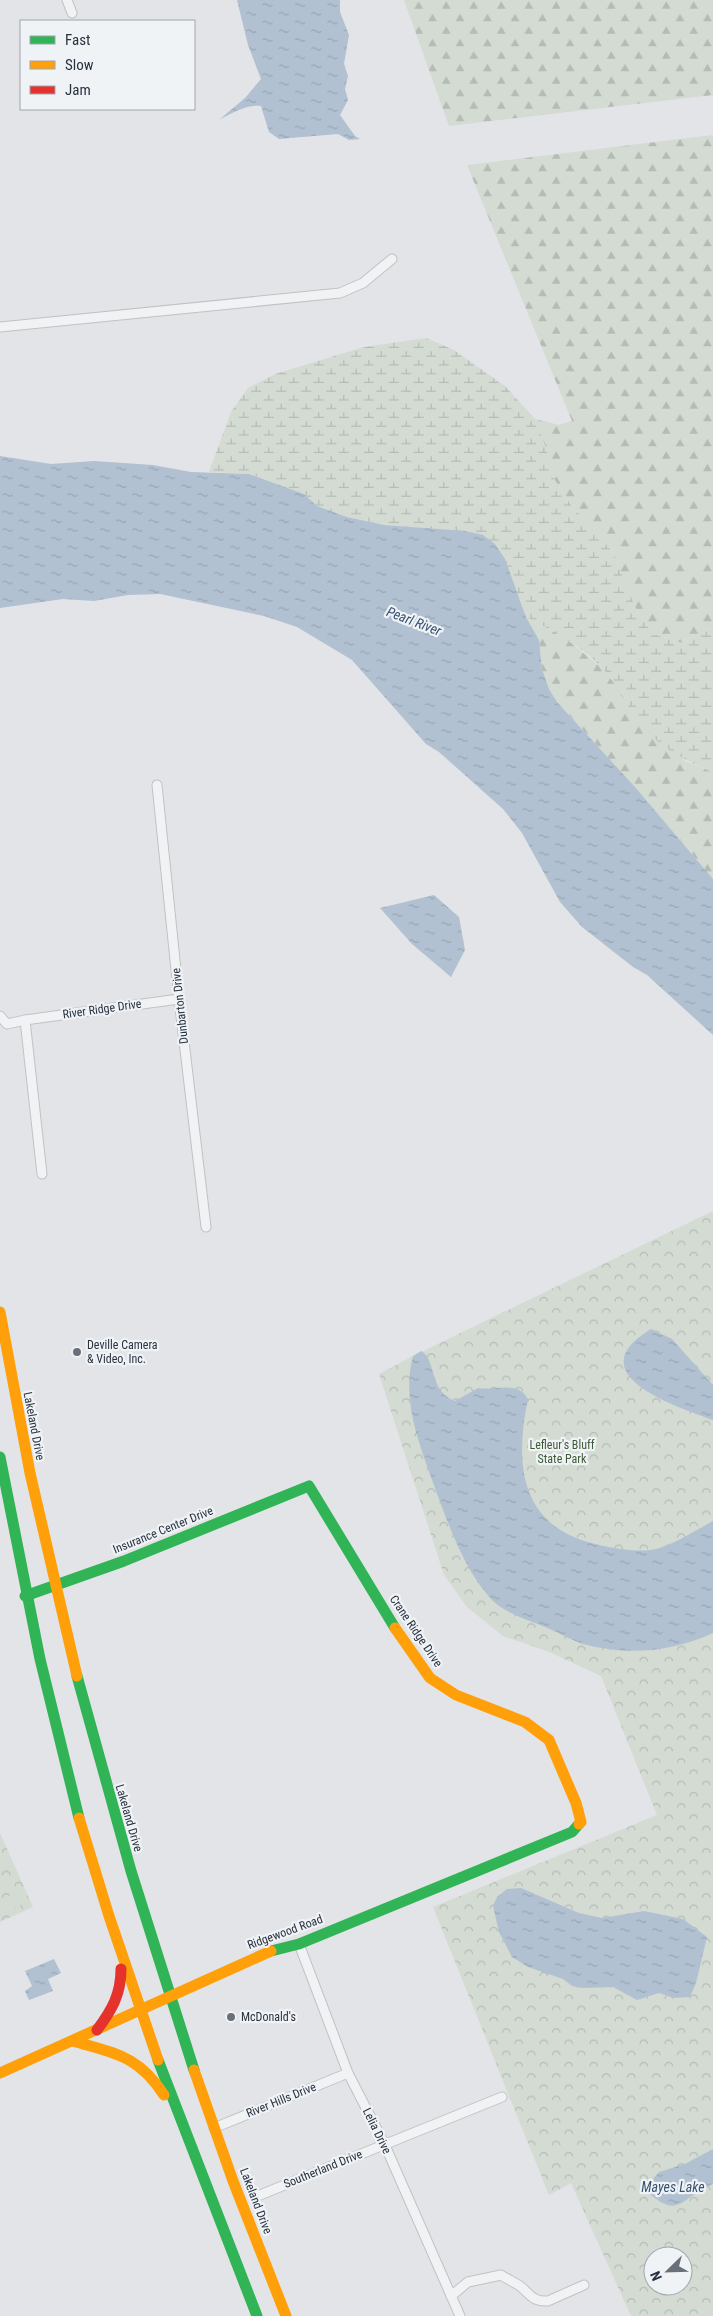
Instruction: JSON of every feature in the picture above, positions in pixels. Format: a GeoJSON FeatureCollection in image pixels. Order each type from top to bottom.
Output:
{"type":"FeatureCollection","features":[{"type":"Feature","properties":{"kind":"main road","name":"Lakeland Drive"},"geometry":{"type":"LineString","coordinates":[[0,1312],[26,1458],[54,1584],[93,1741],[122,1845],[214,2128],[286,2316]]}},
{"type":"Feature","properties":{"kind":"main road"},"geometry":{"type":"LineString","coordinates":[[0,1457],[25,1596],[70,1782],[90,1855],[120,1953],[185,2134],[257,2316]]}},
{"type":"Feature","properties":{"kind":"main road","name":"Insurance Center Drive"},"geometry":{"type":"LineString","coordinates":[[25,1596],[54,1584],[124,1561],[309,1486]]}},
{"type":"Feature","properties":{"kind":"main road","name":"Crane Ridge Drive"},"geometry":{"type":"LineString","coordinates":[[309,1486],[408,1649],[430,1678],[456,1695],[525,1722],[549,1740],[574,1797],[581,1822]]}},
{"type":"Feature","properties":{"kind":"main road","name":"Ridgewood Road"},"geometry":{"type":"LineString","coordinates":[[0,2073],[141,2011],[228,1969],[274,1950],[299,1944],[572,1832],[581,1822]]}},
{"type":"Feature","properties":{"kind":"main road"},"geometry":{"type":"LineString","coordinates":[[97,2030],[116,2005],[120,1996],[122,1986],[120,1953]]}},
{"type":"Feature","properties":{"kind":"main road"},"geometry":{"type":"LineString","coordinates":[[73,2041],[122,2054],[145,2068],[156,2082],[185,2134]]}},
{"type":"Feature","properties":{"kind":"street"},"geometry":{"type":"LineString","coordinates":[[67,0],[72,12]]}},
{"type":"Feature","properties":{"kind":"street"},"geometry":{"type":"LineString","coordinates":[[0,327],[340,293],[363,283],[392,259]]}},
{"type":"Feature","properties":{"kind":"street","name":"Dunbarton Drive"},"geometry":{"type":"LineString","coordinates":[[157,785],[178,999],[206,1227]]}},
{"type":"Feature","properties":{"kind":"street","name":"River Ridge Drive"},"geometry":{"type":"LineString","coordinates":[[0,1016],[7,1024],[178,999]]}},
{"type":"Feature","properties":{"kind":"street"},"geometry":{"type":"LineString","coordinates":[[25,1020],[42,1174]]}},
{"type":"Feature","properties":{"kind":"street","name":"Lelia Drive"},"geometry":{"type":"LineString","coordinates":[[299,1944],[348,2073],[384,2144],[460,2316]]}},
{"type":"Feature","properties":{"kind":"street","name":"River Hills Drive"},"geometry":{"type":"LineString","coordinates":[[214,2128],[348,2073]]}},
{"type":"Feature","properties":{"kind":"street","name":"Southerland Drive"},"geometry":{"type":"LineString","coordinates":[[256,2197],[502,2097]]}},
{"type":"Feature","properties":{"kind":"street"},"geometry":{"type":"LineString","coordinates":[[451,2296],[468,2282],[501,2275],[520,2286],[534,2300],[542,2301],[548,2301],[584,2285]]}},
{"type":"Feature","properties":{"kind":"green space"},"geometry":{"type":"Polygon","coordinates":[[[404,0],[713,0],[713,95],[449,126],[404,0]]]}},
{"type":"Feature","properties":{"kind":"green space"},"geometry":{"type":"Polygon","coordinates":[[[713,135],[713,628],[682,643],[653,634],[636,609],[612,551],[571,505],[554,479],[546,448],[535,419],[559,425],[572,421],[467,165],[713,135]]]}},
{"type":"Feature","properties":{"kind":"green space"},"geometry":{"type":"Polygon","coordinates":[[[426,338],[454,350],[505,386],[535,419],[546,448],[554,479],[571,505],[612,551],[636,609],[653,634],[682,643],[713,628],[713,772],[691,763],[672,752],[654,738],[630,709],[609,676],[596,662],[568,640],[526,617],[520,599],[424,529],[384,525],[347,517],[317,506],[304,494],[249,474],[209,472],[231,412],[248,388],[275,374],[364,347],[426,338]]]}},
{"type":"Feature","properties":{"kind":"green space"},"geometry":{"type":"Polygon","coordinates":[[[526,617],[554,629],[603,669],[622,693],[638,720],[685,761],[713,772],[713,879],[635,787],[557,702],[549,689],[542,669],[539,640],[526,617]]]}},
{"type":"Feature","properties":{"kind":"green space","name":"Lefleur's Bluff State Park"},"geometry":{"type":"Polygon","coordinates":[[[713,1211],[713,2316],[631,2316],[571,2183],[549,2195],[433,1907],[657,1815],[601,1676],[547,1651],[503,1636],[467,1607],[444,1575],[379,1374],[713,1211]]]}},
{"type":"Feature","properties":{"kind":"green space"},"geometry":{"type":"Polygon","coordinates":[[[0,1833],[33,1907],[0,1922],[0,1833]]]}},
{"type":"Feature","properties":{"kind":"green space"},"geometry":{"type":"Polygon","coordinates":[[[8,1876],[14,1889],[0,1895],[0,1880],[8,1876]]]}},
{"type":"Feature","properties":{"kind":"green space"},"geometry":{"type":"Polygon","coordinates":[[[15,1893],[21,1906],[0,1915],[0,1900],[15,1893]]]}},
{"type":"Feature","properties":{"kind":"water"},"geometry":{"type":"Polygon","coordinates":[[[237,0],[340,0],[340,12],[349,35],[344,64],[348,76],[345,89],[348,100],[340,115],[355,136],[360,139],[349,140],[338,134],[279,139],[269,132],[261,106],[245,108],[220,119],[245,98],[261,79],[248,45],[237,0]]]}},
{"type":"Feature","properties":{"kind":"water","name":"Pearl River"},"geometry":{"type":"Polygon","coordinates":[[[0,456],[51,464],[94,461],[153,465],[191,472],[249,474],[304,494],[317,506],[347,517],[384,525],[465,531],[483,535],[495,544],[505,559],[526,617],[539,640],[542,669],[549,689],[557,702],[635,787],[713,879],[713,1035],[647,975],[633,967],[582,927],[560,902],[522,833],[503,809],[439,752],[426,744],[352,660],[297,627],[264,616],[160,594],[128,595],[94,601],[63,599],[0,608],[0,456]]]}},
{"type":"Feature","properties":{"kind":"water"},"geometry":{"type":"Polygon","coordinates":[[[434,895],[459,917],[465,950],[451,977],[412,944],[380,908],[434,895]]]}},
{"type":"Feature","properties":{"kind":"water"},"geometry":{"type":"Polygon","coordinates":[[[651,1329],[672,1339],[713,1385],[713,1420],[657,1397],[640,1386],[628,1374],[624,1360],[631,1345],[651,1329]]]}},
{"type":"Feature","properties":{"kind":"water"},"geometry":{"type":"Polygon","coordinates":[[[421,1351],[426,1355],[441,1390],[446,1396],[455,1401],[478,1388],[512,1388],[523,1393],[528,1399],[522,1447],[523,1469],[528,1489],[537,1507],[551,1523],[570,1535],[608,1547],[651,1550],[675,1542],[713,1521],[713,1633],[665,1648],[633,1651],[600,1648],[583,1644],[516,1616],[496,1604],[481,1586],[463,1557],[449,1525],[416,1433],[409,1387],[413,1356],[421,1351]]]}},
{"type":"Feature","properties":{"kind":"water"},"geometry":{"type":"Polygon","coordinates":[[[521,1888],[579,1913],[602,1918],[644,1911],[683,1919],[707,1937],[696,1983],[690,1997],[674,1998],[659,1993],[637,2000],[613,1987],[583,1988],[572,1986],[563,1979],[528,1967],[512,1957],[499,1932],[493,1906],[497,1897],[507,1889],[521,1888]]]}},
{"type":"Feature","properties":{"kind":"water"},"geometry":{"type":"Polygon","coordinates":[[[54,1959],[61,1973],[48,1979],[53,1991],[29,2000],[25,1991],[32,1986],[25,1971],[54,1959]]]}},
{"type":"Feature","properties":{"kind":"water","name":"Mayes Lake"},"geometry":{"type":"Polygon","coordinates":[[[713,2149],[713,2184],[686,2200],[673,2206],[665,2204],[644,2189],[659,2172],[685,2164],[713,2149]]]}},
{"type":"Feature","properties":{"kind":"traffic: fast"},"geometry":{"type":"LineString","coordinates":[[0,1457],[40,1659],[79,1818]]}},
{"type":"Feature","properties":{"kind":"traffic: fast"},"geometry":{"type":"LineString","coordinates":[[25,1596],[124,1561],[309,1486],[395,1628]]}},
{"type":"Feature","properties":{"kind":"traffic: fast"},"geometry":{"type":"LineString","coordinates":[[77,1676],[131,1871],[194,2070]]}},
{"type":"Feature","properties":{"kind":"traffic: fast"},"geometry":{"type":"LineString","coordinates":[[271,1951],[299,1944],[572,1832],[579,1824]]}},
{"type":"Feature","properties":{"kind":"traffic: fast"},"geometry":{"type":"LineString","coordinates":[[158,2060],[257,2316]]}},
{"type":"Feature","properties":{"kind":"traffic: slow"},"geometry":{"type":"LineString","coordinates":[[0,1312],[30,1473],[77,1676]]}},
{"type":"Feature","properties":{"kind":"traffic: slow"},"geometry":{"type":"LineString","coordinates":[[395,1628],[430,1678],[456,1695],[525,1722],[549,1740],[576,1803],[581,1822],[579,1824]]}},
{"type":"Feature","properties":{"kind":"traffic: slow"},"geometry":{"type":"LineString","coordinates":[[79,1818],[109,1916],[158,2060]]}},
{"type":"Feature","properties":{"kind":"traffic: slow"},"geometry":{"type":"LineString","coordinates":[[0,2073],[271,1951]]}},
{"type":"Feature","properties":{"kind":"traffic: slow"},"geometry":{"type":"LineString","coordinates":[[73,2041],[125,2058],[145,2072],[164,2095]]}},
{"type":"Feature","properties":{"kind":"traffic: slow"},"geometry":{"type":"LineString","coordinates":[[194,2070],[233,2181],[286,2316]]}},
{"type":"Feature","properties":{"kind":"traffic: jam"},"geometry":{"type":"LineString","coordinates":[[97,2030],[115,2001],[121,1978],[121,1969]]}},
{"type":"Feature","properties":{"kind":"place","name":"Deville Camera & Video, Inc."},"geometry":{"type":"Point","coordinates":[77,1352]}},
{"type":"Feature","properties":{"kind":"place","name":"McDonald's"},"geometry":{"type":"Point","coordinates":[231,2017]}}]}
